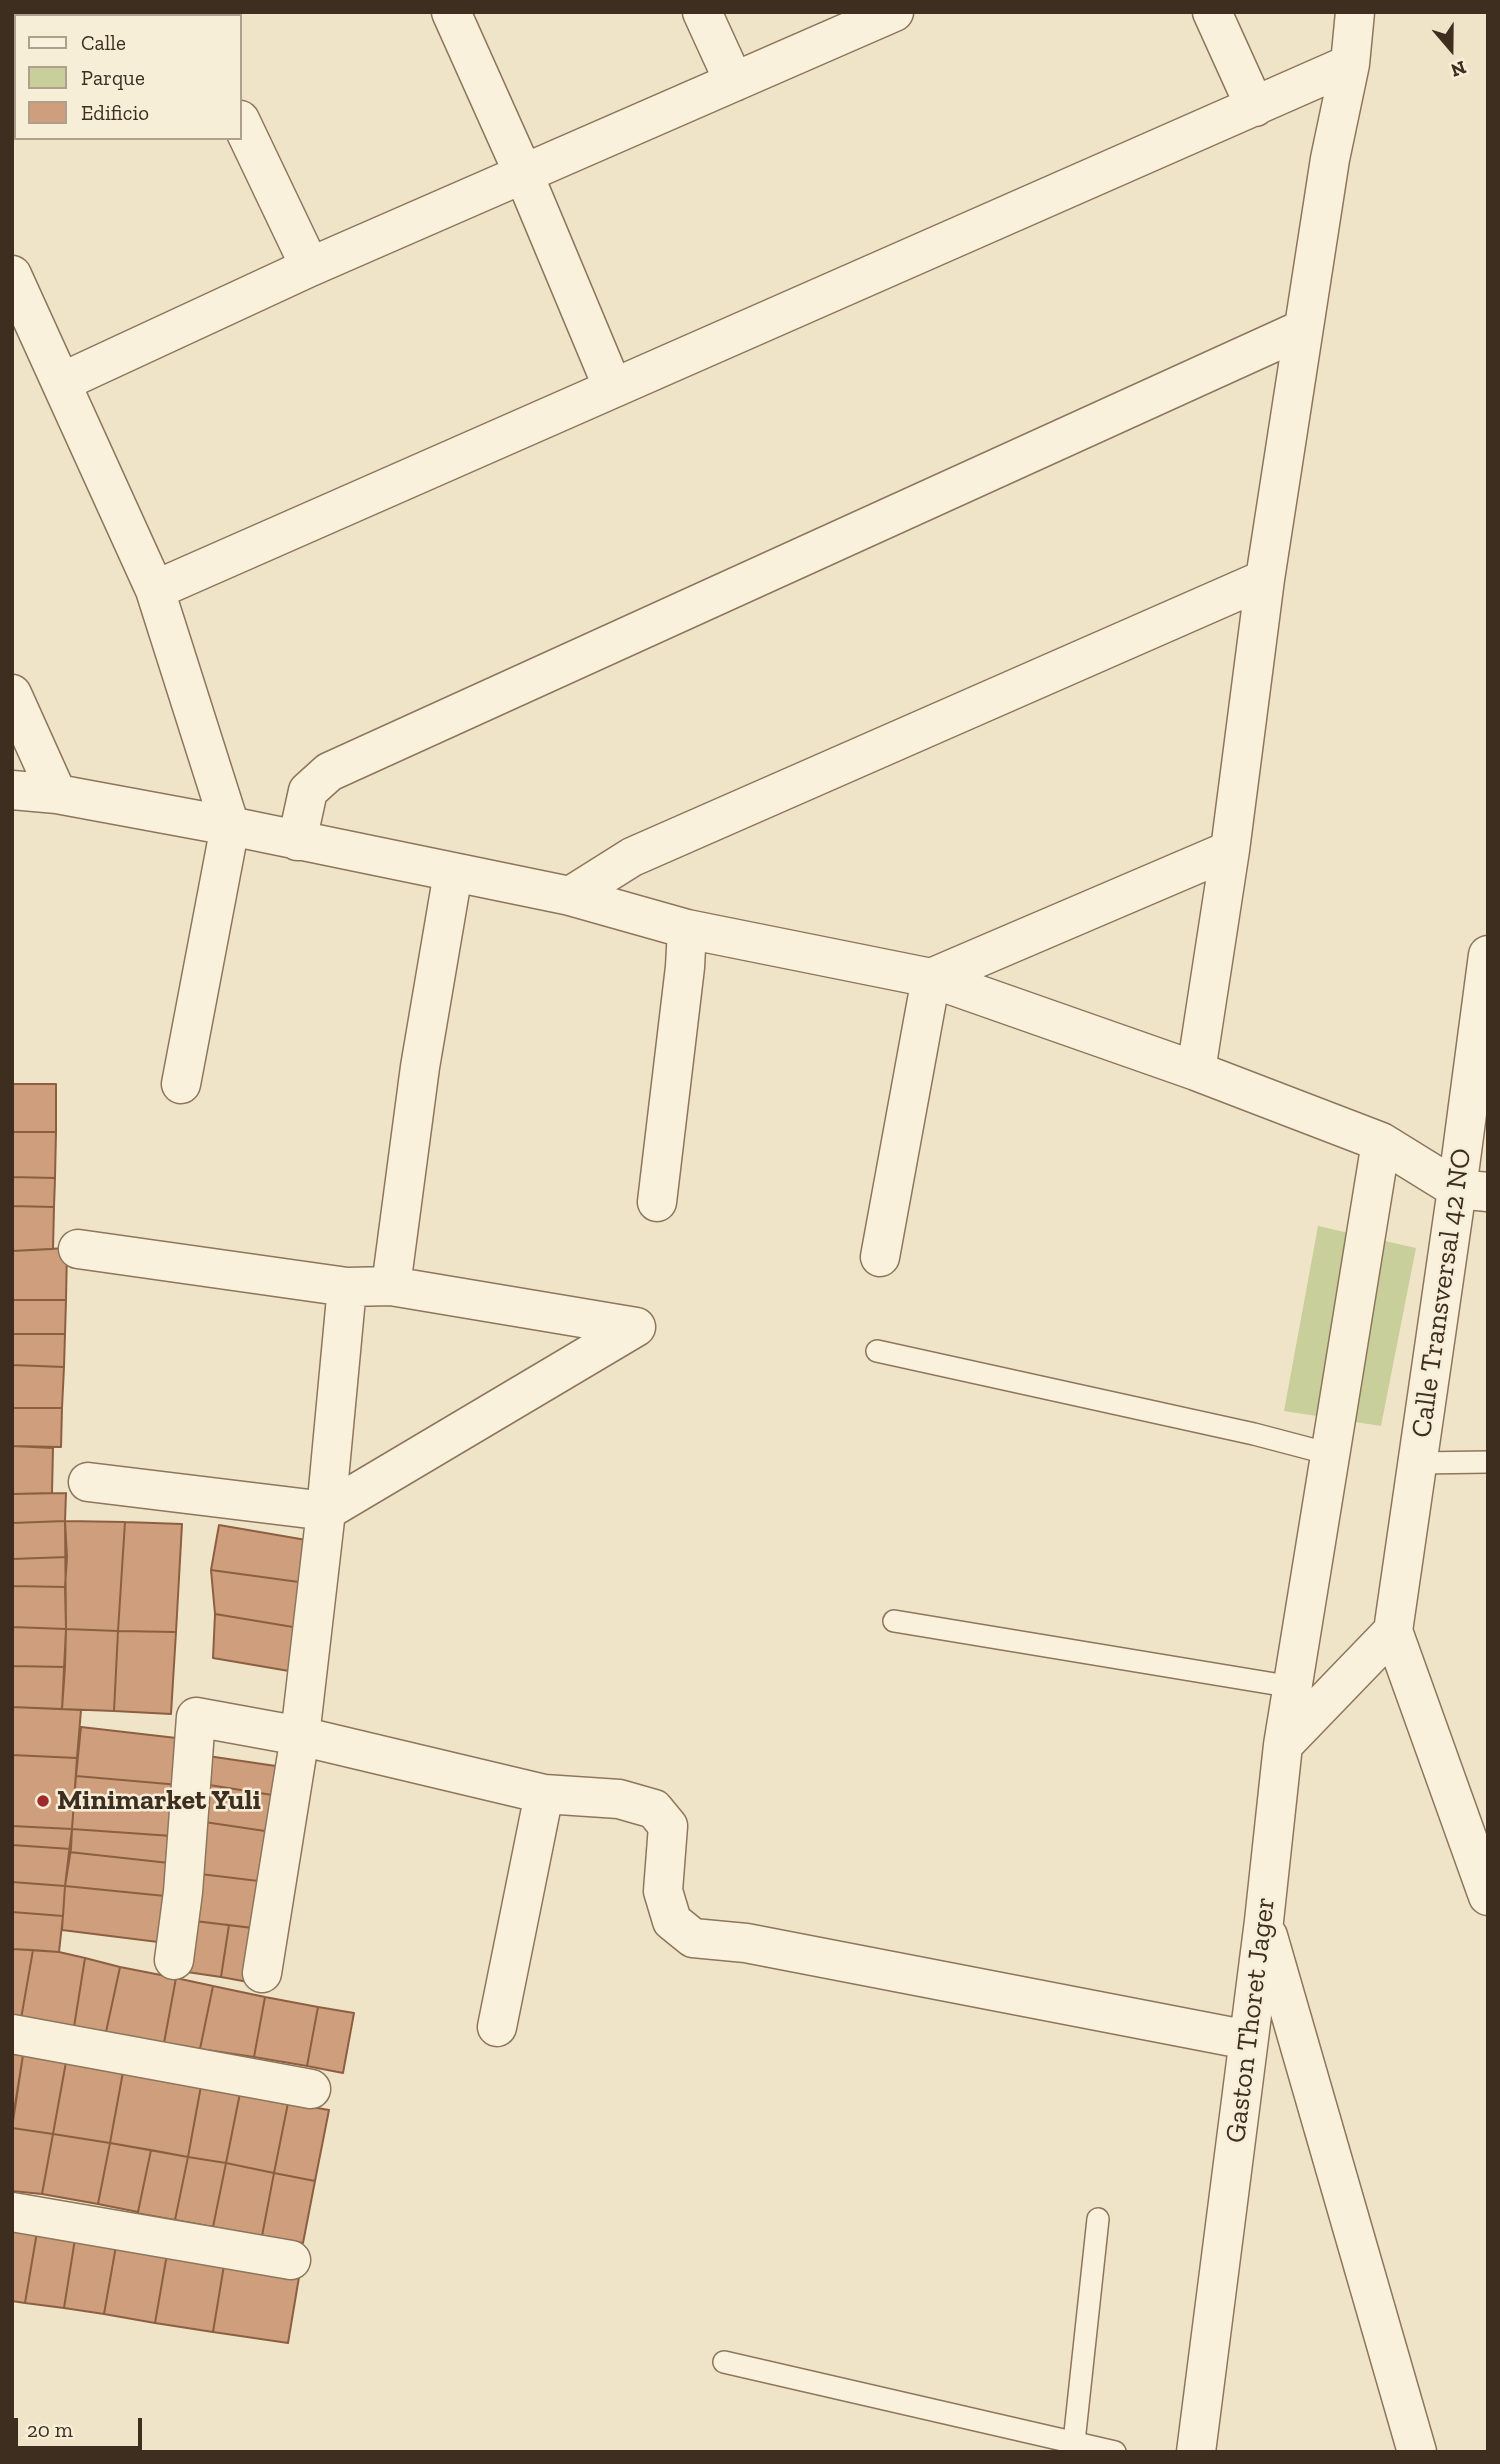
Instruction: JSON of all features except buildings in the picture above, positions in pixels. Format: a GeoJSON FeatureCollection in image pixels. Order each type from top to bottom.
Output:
{"type":"FeatureCollection","features":[{"type":"Feature","properties":{"kind":"street"},"geometry":{"type":"LineString","coordinates":[[451,12],[524,175],[613,388]]}},
{"type":"Feature","properties":{"kind":"street"},"geometry":{"type":"LineString","coordinates":[[702,12],[734,82]]}},
{"type":"Feature","properties":{"kind":"street"},"geometry":{"type":"LineString","coordinates":[[62,382],[310,268],[894,12]]}},
{"type":"Feature","properties":{"kind":"street"},"geometry":{"type":"LineString","coordinates":[[1212,12],[1255,107]]}},
{"type":"Feature","properties":{"kind":"street"},"geometry":{"type":"LineString","coordinates":[[1196,1071],[1230,850],[1265,579],[1330,159],[1350,64],[1355,12]]}},
{"type":"Feature","properties":{"kind":"street"},"geometry":{"type":"LineString","coordinates":[[156,590],[1350,64]]}},
{"type":"Feature","properties":{"kind":"street"},"geometry":{"type":"LineString","coordinates":[[242,124],[310,268]]}},
{"type":"Feature","properties":{"kind":"street"},"geometry":{"type":"LineString","coordinates":[[12,275],[156,590],[230,826],[180,1084]]}},
{"type":"Feature","properties":{"kind":"street"},"geometry":{"type":"LineString","coordinates":[[297,841],[308,791],[329,772],[1303,329]]}},
{"type":"Feature","properties":{"kind":"street"},"geometry":{"type":"LineString","coordinates":[[570,896],[632,857],[1265,579]]}},
{"type":"Feature","properties":{"kind":"street"},"geometry":{"type":"LineString","coordinates":[[12,694],[57,794]]}},
{"type":"Feature","properties":{"kind":"street"},"geometry":{"type":"LineString","coordinates":[[12,790],[57,794],[230,826],[570,896],[687,929],[931,978],[1196,1071],[1381,1143],[1473,1190]]}},
{"type":"Feature","properties":{"kind":"street"},"geometry":{"type":"LineString","coordinates":[[931,978],[1230,850]]}},
{"type":"Feature","properties":{"kind":"street"},"geometry":{"type":"LineString","coordinates":[[391,1286],[420,1068],[453,873]]}},
{"type":"Feature","properties":{"kind":"street"},"geometry":{"type":"LineString","coordinates":[[657,1202],[685,967],[687,929]]}},
{"type":"Feature","properties":{"kind":"street","name":"Calle Transversal 42 NO"},"geometry":{"type":"LineString","coordinates":[[1393,1632],[1418,1463],[1473,1190],[1488,955]]}},
{"type":"Feature","properties":{"kind":"street"},"geometry":{"type":"LineString","coordinates":[[880,1257],[931,978]]}},
{"type":"Feature","properties":{"kind":"street","name":"Gaston Thoret Jager"},"geometry":{"type":"LineString","coordinates":[[1196,2452],[1264,1922],[1283,1745],[1381,1143]]}},
{"type":"Feature","properties":{"kind":"street"},"geometry":{"type":"LineString","coordinates":[[78,1249],[347,1287],[391,1286],[636,1327],[326,1511],[89,1482]]}},
{"type":"Feature","properties":{"kind":"street"},"geometry":{"type":"LineString","coordinates":[[262,1973],[300,1737],[326,1511],[347,1287]]}},
{"type":"Feature","properties":{"kind":"street"},"geometry":{"type":"LineString","coordinates":[[1283,1745],[1393,1632],[1488,1896]]}},
{"type":"Feature","properties":{"kind":"street"},"geometry":{"type":"LineString","coordinates":[[174,1960],[183,1892],[196,1717],[300,1737],[544,1794],[619,1799],[654,1809],[668,1826],[663,1891],[672,1921],[693,1938],[746,1943],[1248,2040]]}},
{"type":"Feature","properties":{"kind":"street"},"geometry":{"type":"LineString","coordinates":[[497,2027],[544,1794]]}},
{"type":"Feature","properties":{"kind":"street"},"geometry":{"type":"LineString","coordinates":[[1264,1922],[1417,2452]]}},
{"type":"Feature","properties":{"kind":"street"},"geometry":{"type":"LineString","coordinates":[[12,2034],[311,2089]]}},
{"type":"Feature","properties":{"kind":"street"},"geometry":{"type":"LineString","coordinates":[[12,2212],[291,2260]]}},
{"type":"Feature","properties":{"kind":"lane"},"geometry":{"type":"LineString","coordinates":[[877,1351],[1254,1434],[1330,1454]]}},
{"type":"Feature","properties":{"kind":"lane"},"geometry":{"type":"LineString","coordinates":[[1418,1463],[1488,1462]]}},
{"type":"Feature","properties":{"kind":"lane"},"geometry":{"type":"LineString","coordinates":[[894,1621],[1293,1687]]}},
{"type":"Feature","properties":{"kind":"lane"},"geometry":{"type":"LineString","coordinates":[[1074,2442],[1098,2219]]}},
{"type":"Feature","properties":{"kind":"lane"},"geometry":{"type":"LineString","coordinates":[[724,2362],[1115,2452]]}},
{"type":"Feature","properties":{"kind":"green space"},"geometry":{"type":"Polygon","coordinates":[[[1318,1226],[1416,1248],[1381,1426],[1284,1411],[1318,1226]]]}},
{"type":"Feature","properties":{"kind":"place","name":"Minimarket Yuli"},"geometry":{"type":"Point","coordinates":[43,1801]}}]}
